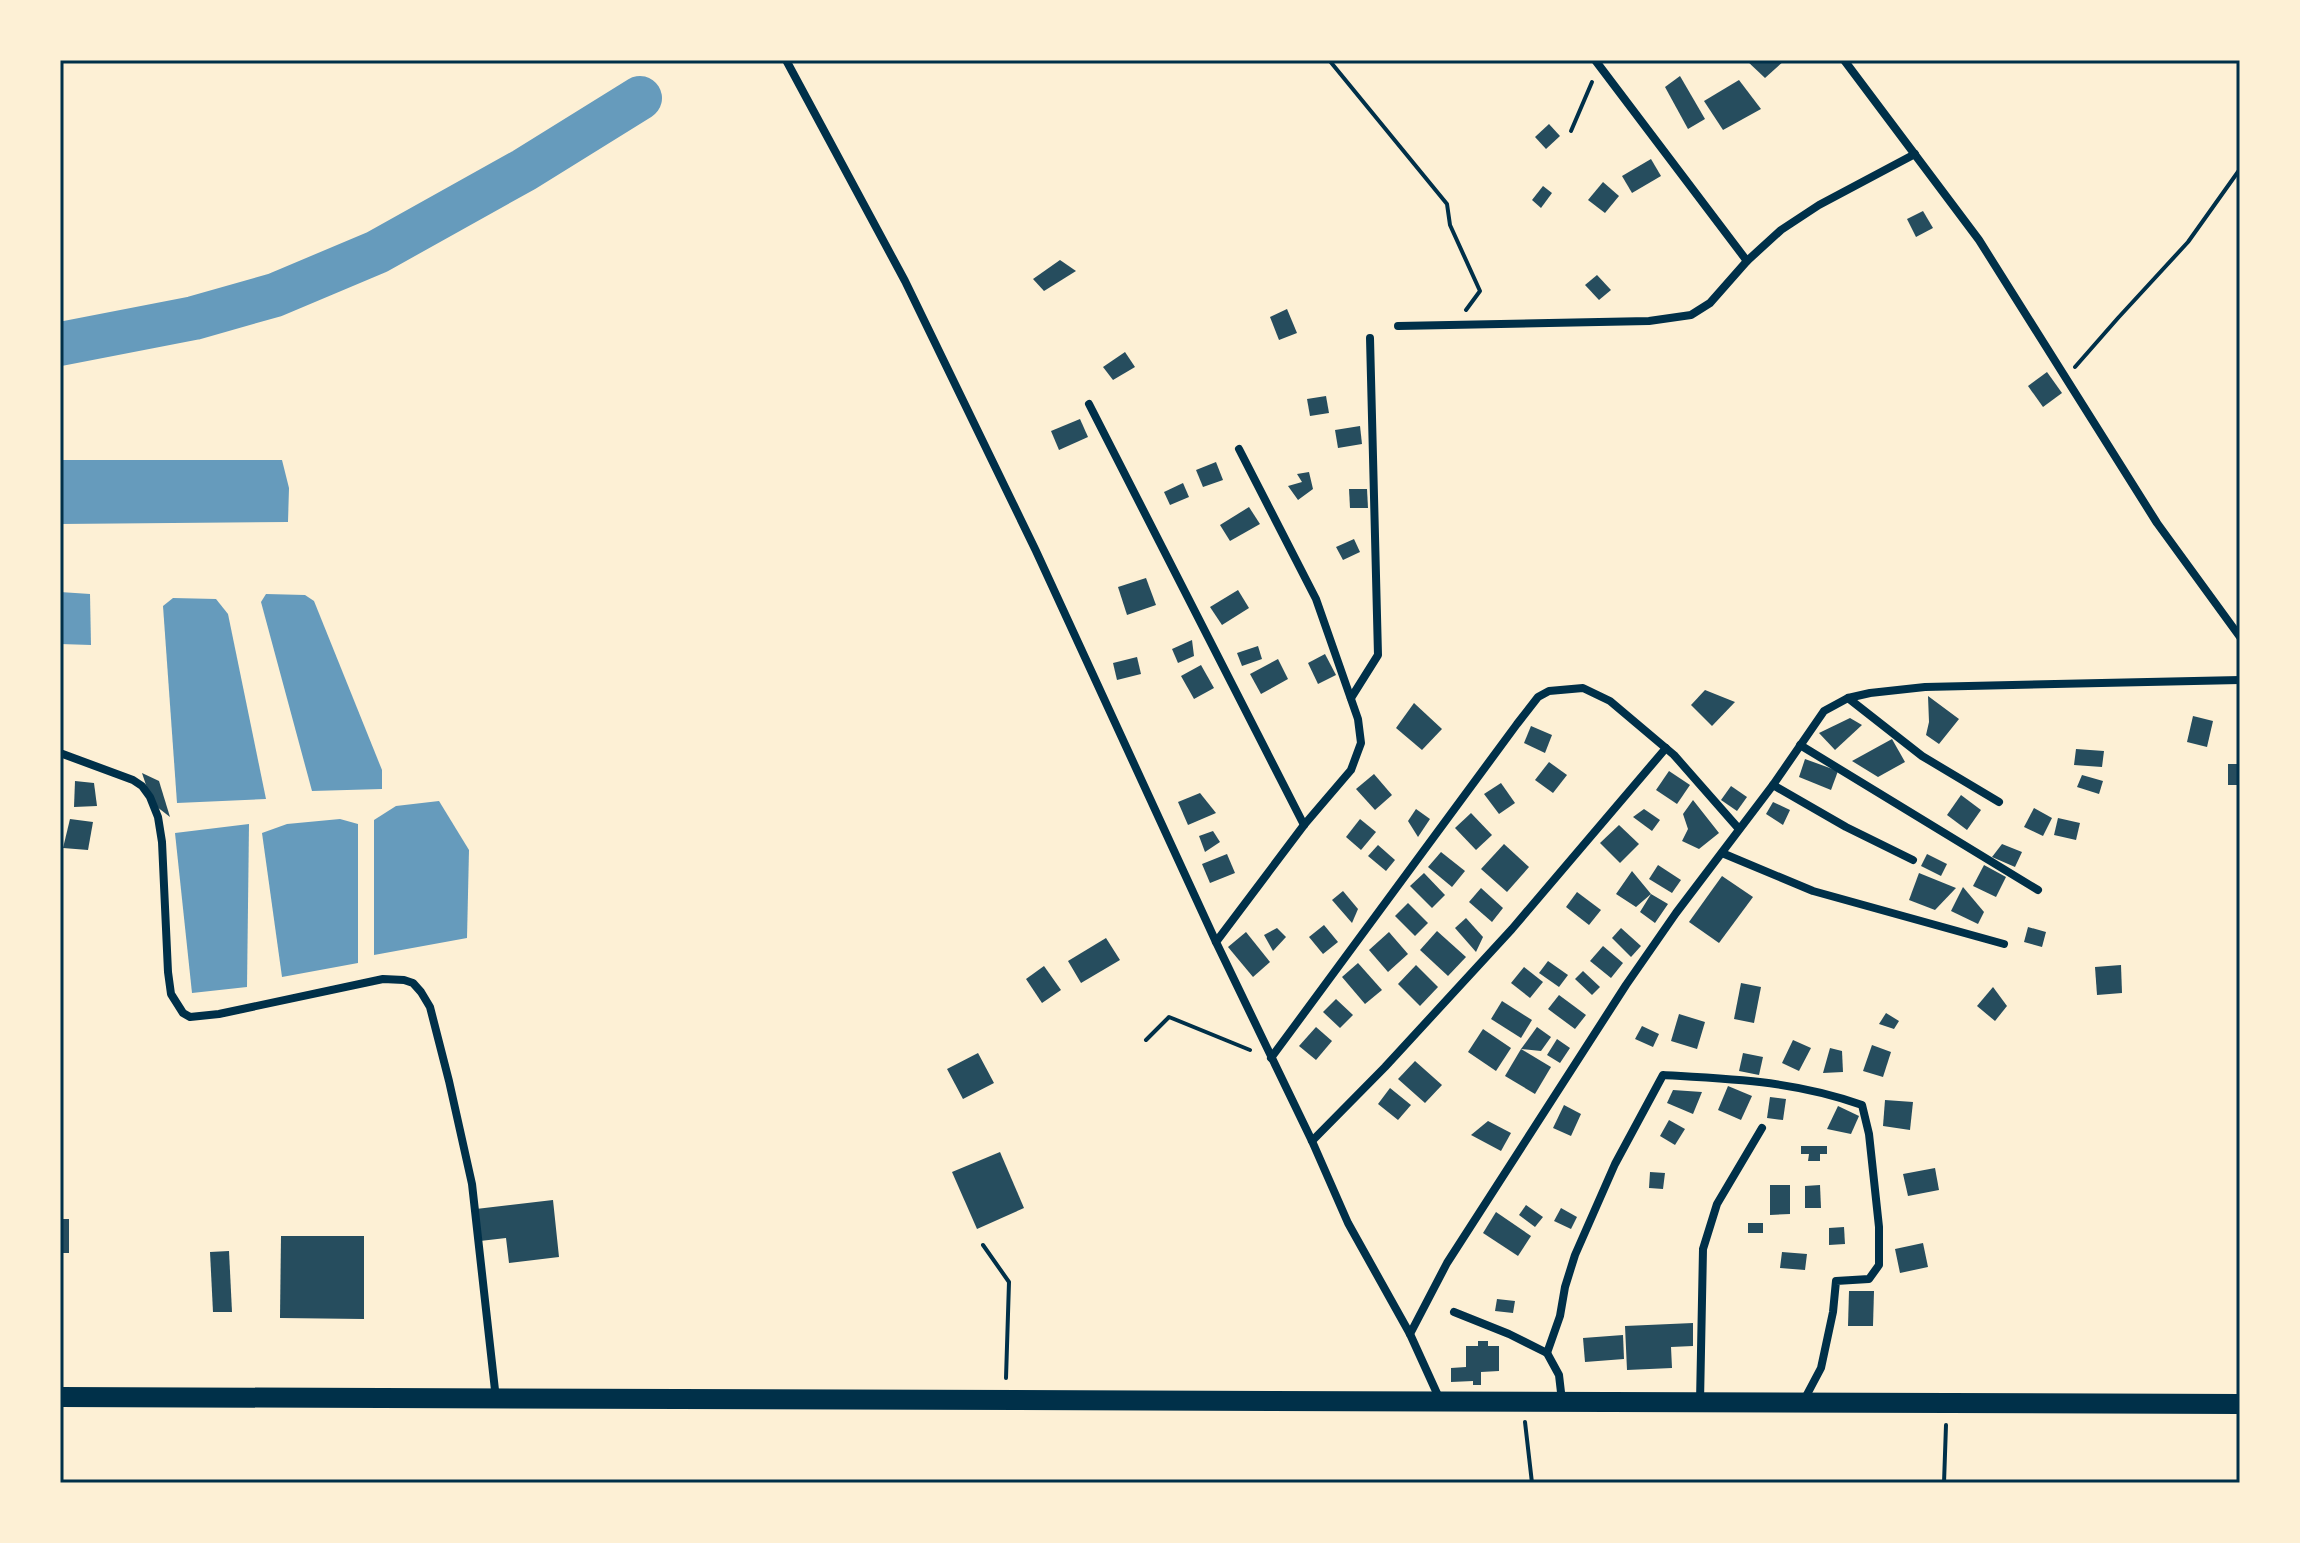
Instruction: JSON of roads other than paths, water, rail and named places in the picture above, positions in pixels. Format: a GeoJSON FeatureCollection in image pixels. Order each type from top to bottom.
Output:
{"type":"FeatureCollection","features":[{"type":"Feature","properties":{"kind":"main road"},"geometry":{"type":"LineString","coordinates":[[60,1397],[2240,1404]]}},
{"type":"Feature","properties":{"kind":"street"},"geometry":{"type":"LineString","coordinates":[[786,60],[905,281],[1043,565],[1348,1223],[1410,1334],[1440,1400]]}},
{"type":"Feature","properties":{"kind":"street"},"geometry":{"type":"LineString","coordinates":[[1844,60],[1979,240],[2157,523],[2240,637]]}},
{"type":"Feature","properties":{"kind":"street"},"geometry":{"type":"LineString","coordinates":[[1597,63],[1747,261]]}},
{"type":"Feature","properties":{"kind":"street"},"geometry":{"type":"LineString","coordinates":[[1398,326],[1649,321],[1691,315],[1710,303],[1747,261],[1781,230],[1819,205],[1915,154]]}},
{"type":"Feature","properties":{"kind":"street"},"geometry":{"type":"LineString","coordinates":[[1351,698],[1378,655],[1370,338]]}},
{"type":"Feature","properties":{"kind":"street"},"geometry":{"type":"LineString","coordinates":[[1089,404],[1304,825]]}},
{"type":"Feature","properties":{"kind":"street"},"geometry":{"type":"LineString","coordinates":[[1216,942],[1304,825],[1351,770],[1361,743],[1358,719],[1316,599],[1239,449]]}},
{"type":"Feature","properties":{"kind":"street"},"geometry":{"type":"LineString","coordinates":[[1410,1334],[1447,1263],[1626,985],[1824,711],[1848,698],[1925,687],[2240,680]]}},
{"type":"Feature","properties":{"kind":"street"},"geometry":{"type":"LineString","coordinates":[[1271,1058],[1538,697],[1549,691],[1583,688],[1610,701],[1666,748],[1739,829]]}},
{"type":"Feature","properties":{"kind":"street"},"geometry":{"type":"LineString","coordinates":[[1848,698],[1922,756],[1999,802]]}},
{"type":"Feature","properties":{"kind":"street"},"geometry":{"type":"LineString","coordinates":[[1800,745],[2038,890]]}},
{"type":"Feature","properties":{"kind":"street"},"geometry":{"type":"LineString","coordinates":[[1312,1141],[1501,941],[1666,748]]}},
{"type":"Feature","properties":{"kind":"street"},"geometry":{"type":"LineString","coordinates":[[60,753],[133,780],[150,797],[158,817],[162,842],[171,994],[183,1013],[190,1017],[219,1014],[383,979],[413,983],[421,992],[430,1007],[472,1184],[496,1400]]}},
{"type":"Feature","properties":{"kind":"street"},"geometry":{"type":"LineString","coordinates":[[1773,785],[1846,827],[1913,860]]}},
{"type":"Feature","properties":{"kind":"street"},"geometry":{"type":"LineString","coordinates":[[1722,853],[1813,891],[2004,944]]}},
{"type":"Feature","properties":{"kind":"street"},"geometry":{"type":"LineString","coordinates":[[1547,1353],[1575,1255],[1615,1164],[1663,1075],[1792,1085],[1862,1105],[1869,1134],[1879,1227],[1879,1265],[1869,1279],[1836,1281],[1821,1368],[1803,1402]]}},
{"type":"Feature","properties":{"kind":"street"},"geometry":{"type":"LineString","coordinates":[[1700,1402],[1703,1249],[1717,1204],[1762,1128]]}},
{"type":"Feature","properties":{"kind":"street"},"geometry":{"type":"LineString","coordinates":[[1454,1312],[1547,1353],[1559,1375],[1562,1402]]}},
{"type":"Feature","properties":{"kind":"water"},"geometry":{"type":"Polygon","coordinates":[[[60,460],[282,460],[289,488],[288,522],[60,524],[60,460]]]}},
{"type":"Feature","properties":{"kind":"water"},"geometry":{"type":"Polygon","coordinates":[[[60,592],[90,594],[91,645],[60,644],[60,592]]]}},
{"type":"Feature","properties":{"kind":"water"},"geometry":{"type":"Polygon","coordinates":[[[266,594],[305,595],[314,601],[382,770],[382,789],[312,791],[261,602],[266,594]]]}},
{"type":"Feature","properties":{"kind":"water"},"geometry":{"type":"Polygon","coordinates":[[[173,598],[216,599],[228,614],[266,799],[177,803],[163,606],[173,598]]]}},
{"type":"Feature","properties":{"kind":"water"},"geometry":{"type":"Polygon","coordinates":[[[439,801],[469,850],[467,938],[374,955],[374,820],[396,806],[439,801]]]}},
{"type":"Feature","properties":{"kind":"water"},"geometry":{"type":"Polygon","coordinates":[[[340,819],[358,824],[358,963],[282,977],[262,833],[287,824],[340,819]]]}},
{"type":"Feature","properties":{"kind":"water"},"geometry":{"type":"Polygon","coordinates":[[[249,824],[247,987],[192,993],[175,833],[249,824]]]}},
{"type":"Feature","properties":{"kind":"waterway"},"geometry":{"type":"LineString","coordinates":[[60,344],[194,318],[275,295],[377,252],[524,170],[640,98]]}}]}
